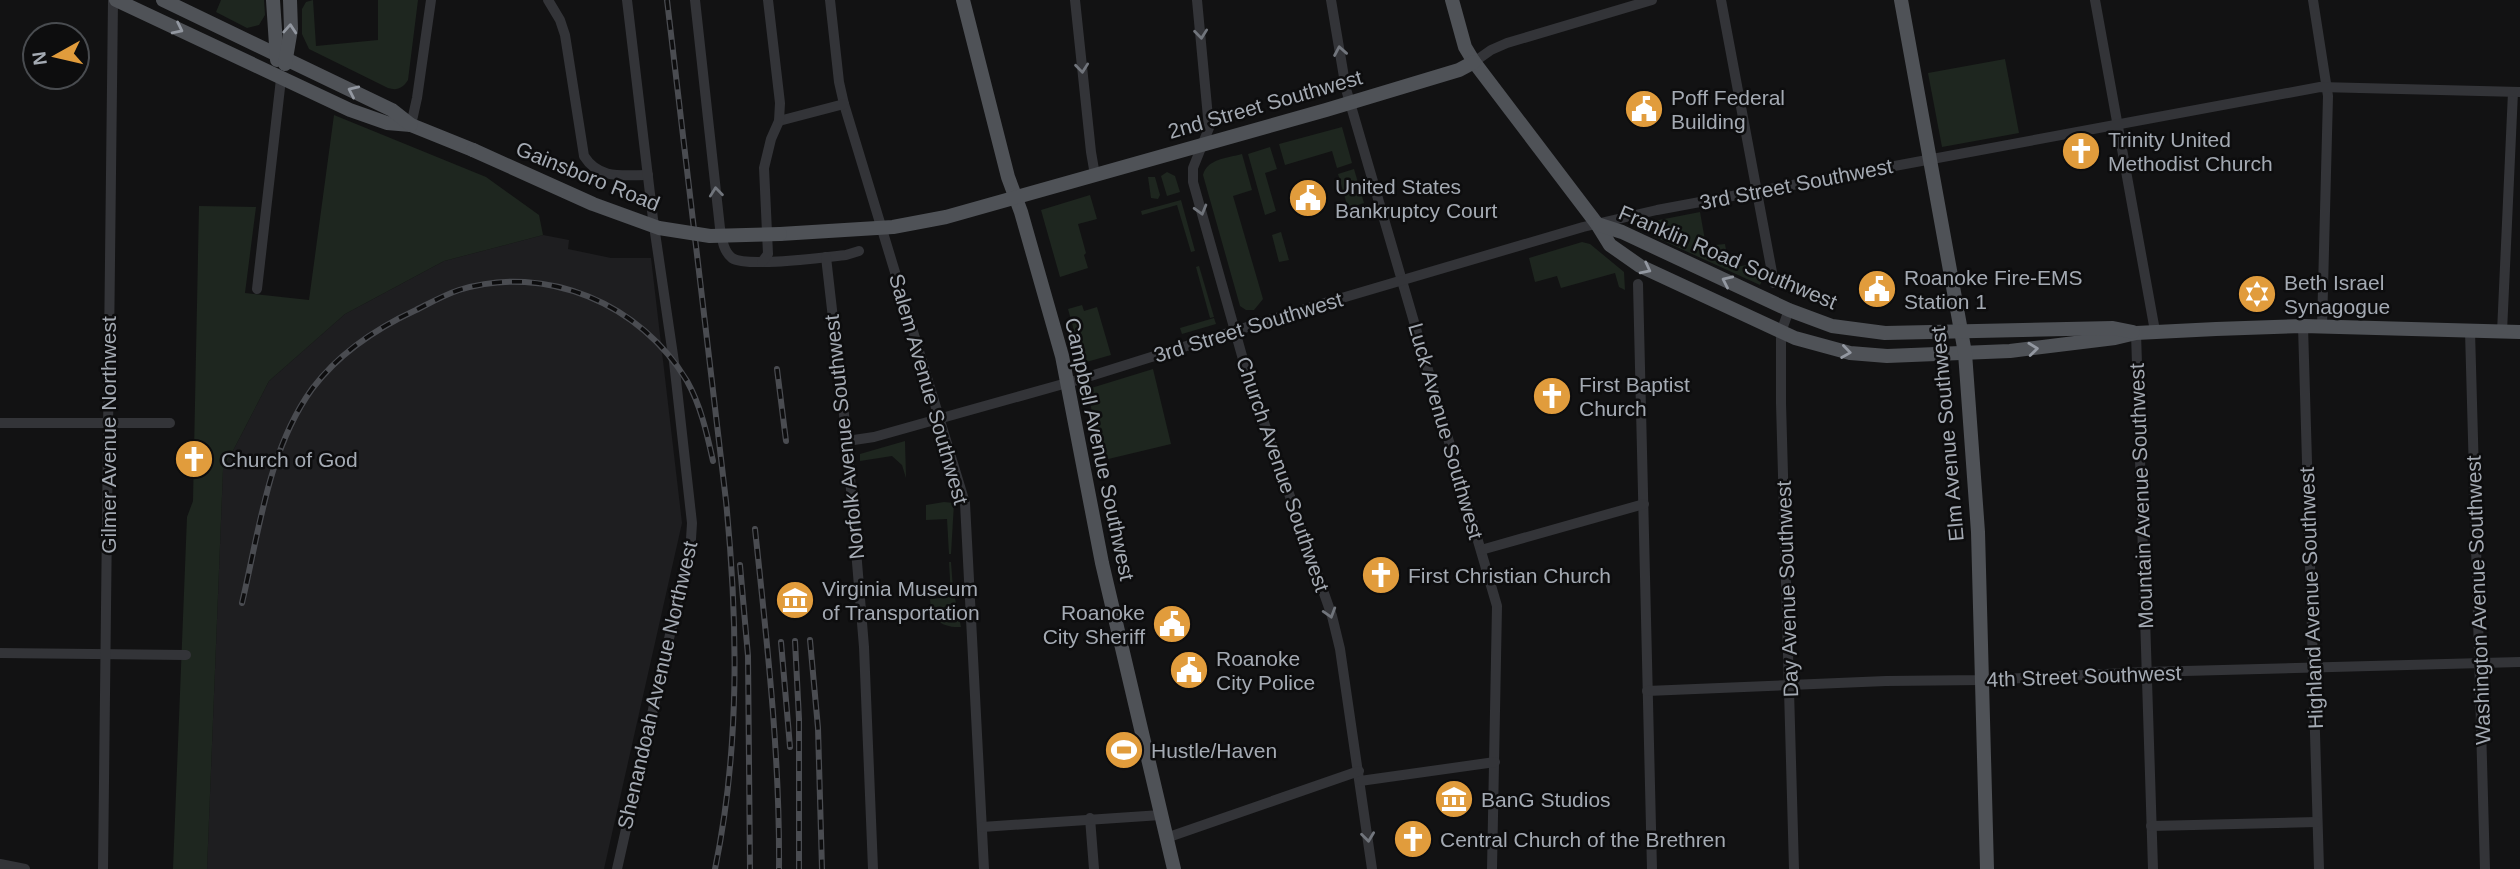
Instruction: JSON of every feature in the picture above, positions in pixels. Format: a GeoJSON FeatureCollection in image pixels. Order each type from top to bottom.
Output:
{"type":"FeatureCollection","features":[{"type":"Feature","properties":{"kind":"main road","name":"Gainsboro Road"},"geometry":{"type":"LineString","coordinates":[[114,0],[359,113],[387,123],[411,125]]}},
{"type":"Feature","properties":{"kind":"main road","name":"Gainsboro Road"},"geometry":{"type":"LineString","coordinates":[[163,0],[392,110],[411,125],[593,204],[659,228],[710,236],[882,228]]}},
{"type":"Feature","properties":{"kind":"main road"},"geometry":{"type":"LineString","coordinates":[[273,0],[281,56],[281,79]]}},
{"type":"Feature","properties":{"kind":"main road"},"geometry":{"type":"LineString","coordinates":[[281,56],[291,29],[290,0]]}},
{"type":"Feature","properties":{"kind":"main road","name":"Campbell Avenue Southwest"},"geometry":{"type":"LineString","coordinates":[[962,0],[1008,177],[1068,382],[1102,563],[1174,869]]}},
{"type":"Feature","properties":{"kind":"main road","name":"Franklin Road Southwest"},"geometry":{"type":"LineString","coordinates":[[1452,0],[1465,47],[1474,62],[1610,245],[1640,267],[1781,332],[1832,350],[1888,356],[1965,353],[2054,347],[2155,331],[2303,326],[2520,332]]}},
{"type":"Feature","properties":{"kind":"main road","name":"Elm Avenue Southwest"},"geometry":{"type":"LineString","coordinates":[[1901,0],[1965,353],[1978,532],[1987,869]]}},
{"type":"Feature","properties":{"kind":"main road","name":"2nd Street Southwest"},"geometry":{"type":"LineString","coordinates":[[882,228],[927,222],[1016,198],[1350,102],[1474,62]]}},
{"type":"Feature","properties":{"kind":"main road","name":"Franklin Road Southwest"},"geometry":{"type":"LineString","coordinates":[[1597,224],[1622,232],[1789,310],[1832,326],[1885,333],[2113,328],[2136,333]]}},
{"type":"Feature","properties":{"kind":"street","name":"Gilmer Avenue Northwest"},"geometry":{"type":"LineString","coordinates":[[103,869],[114,0]]}},
{"type":"Feature","properties":{"kind":"street"},"geometry":{"type":"LineString","coordinates":[[411,125],[430,0]]}},
{"type":"Feature","properties":{"kind":"street"},"geometry":{"type":"LineString","coordinates":[[548,0],[565,35],[584,156],[589,164],[604,174],[648,175]]}},
{"type":"Feature","properties":{"kind":"street","name":"Shenandoah Avenue Northwest"},"geometry":{"type":"LineString","coordinates":[[617,869],[691,539],[691,504],[627,0]]}},
{"type":"Feature","properties":{"kind":"street"},"geometry":{"type":"LineString","coordinates":[[695,0],[720,228],[725,248],[731,257],[748,263],[826,257],[859,251]]}},
{"type":"Feature","properties":{"kind":"street"},"geometry":{"type":"LineString","coordinates":[[762,262],[768,254],[764,168],[771,139],[779,121],[780,103],[768,0]]}},
{"type":"Feature","properties":{"kind":"street","name":"Salem Avenue Southwest"},"geometry":{"type":"LineString","coordinates":[[830,0],[844,104],[965,503],[984,869]]}},
{"type":"Feature","properties":{"kind":"street"},"geometry":{"type":"LineString","coordinates":[[1075,0],[1095,175]]}},
{"type":"Feature","properties":{"kind":"street","name":"Church Avenue Southwest"},"geometry":{"type":"LineString","coordinates":[[1197,0],[1209,128],[1193,168],[1193,182],[1234,331],[1265,428],[1332,616],[1340,649],[1372,869]]}},
{"type":"Feature","properties":{"kind":"street","name":"Luck Avenue Southwest"},"geometry":{"type":"LineString","coordinates":[[1331,0],[1350,102],[1497,606],[1492,869]]}},
{"type":"Feature","properties":{"kind":"street","name":"2nd Street Southwest"},"geometry":{"type":"LineString","coordinates":[[1474,62],[1490,50],[1507,43],[1653,0]]}},
{"type":"Feature","properties":{"kind":"street"},"geometry":{"type":"LineString","coordinates":[[1721,0],[1774,283]]}},
{"type":"Feature","properties":{"kind":"street"},"geometry":{"type":"LineString","coordinates":[[2095,0],[2155,331]]}},
{"type":"Feature","properties":{"kind":"street"},"geometry":{"type":"LineString","coordinates":[[2313,0],[2327,86],[2328,142],[2322,327]]}},
{"type":"Feature","properties":{"kind":"street"},"geometry":{"type":"LineString","coordinates":[[257,289],[281,79]]}},
{"type":"Feature","properties":{"kind":"street","name":"3rd Street Southwest"},"geometry":{"type":"LineString","coordinates":[[847,442],[874,437],[1068,382],[1597,224],[1756,191],[2025,144],[2118,123],[2327,86],[2516,92]]}},
{"type":"Feature","properties":{"kind":"street"},"geometry":{"type":"LineString","coordinates":[[2502,331],[2516,92]]}},
{"type":"Feature","properties":{"kind":"street"},"geometry":{"type":"LineString","coordinates":[[779,121],[844,104]]}},
{"type":"Feature","properties":{"kind":"street","name":"Norfolk Avenue Southwest"},"geometry":{"type":"LineString","coordinates":[[826,257],[847,442],[864,647],[873,869]]}},
{"type":"Feature","properties":{"kind":"street"},"geometry":{"type":"LineString","coordinates":[[1638,284],[1652,869]]}},
{"type":"Feature","properties":{"kind":"street","name":"Day Avenue Southwest"},"geometry":{"type":"LineString","coordinates":[[1789,310],[1781,332],[1781,403],[1794,869]]}},
{"type":"Feature","properties":{"kind":"street","name":"Highland Avenue Southwest"},"geometry":{"type":"LineString","coordinates":[[2303,326],[2319,869]]}},
{"type":"Feature","properties":{"kind":"street","name":"Washington Avenue Southwest"},"geometry":{"type":"LineString","coordinates":[[2470,331],[2485,869]]}},
{"type":"Feature","properties":{"kind":"street","name":"Mountain Avenue Southwest"},"geometry":{"type":"LineString","coordinates":[[2136,333],[2152,869]]}},
{"type":"Feature","properties":{"kind":"street"},"geometry":{"type":"LineString","coordinates":[[0,423],[170,423]]}},
{"type":"Feature","properties":{"kind":"street"},"geometry":{"type":"LineString","coordinates":[[1481,550],[1644,504]]}},
{"type":"Feature","properties":{"kind":"street"},"geometry":{"type":"LineString","coordinates":[[0,653],[186,655]]}},
{"type":"Feature","properties":{"kind":"street","name":"4th Street Southwest"},"geometry":{"type":"LineString","coordinates":[[1647,691],[1789,684],[2520,662]]}},
{"type":"Feature","properties":{"kind":"street"},"geometry":{"type":"LineString","coordinates":[[1166,838],[1359,776],[1495,762]]}},
{"type":"Feature","properties":{"kind":"street"},"geometry":{"type":"LineString","coordinates":[[982,827],[1161,815]]}},
{"type":"Feature","properties":{"kind":"street"},"geometry":{"type":"LineString","coordinates":[[1090,818],[1094,869]]}},
{"type":"Feature","properties":{"kind":"street"},"geometry":{"type":"LineString","coordinates":[[2151,826],[2317,822]]}},
{"type":"Feature","properties":{"kind":"street"},"geometry":{"type":"LineString","coordinates":[[0,864],[25,869]]}},
{"type":"Feature","properties":{"kind":"shaded area"},"geometry":{"type":"Polygon","coordinates":[[[221,0],[264,0],[265,15],[259,25],[247,28],[216,12],[221,0]]]}},
{"type":"Feature","properties":{"kind":"shaded area"},"geometry":{"type":"Polygon","coordinates":[[[313,0],[316,46],[378,40],[378,0],[418,0],[408,80],[404,85],[397,89],[388,88],[309,49],[302,34],[302,9],[306,2],[313,0]]]}},
{"type":"Feature","properties":{"kind":"shaded area"},"geometry":{"type":"Polygon","coordinates":[[[2005,59],[2019,133],[1942,147],[1928,73],[2005,59]]]}},
{"type":"Feature","properties":{"kind":"shaded area"},"geometry":{"type":"Polygon","coordinates":[[[334,115],[486,177],[539,215],[543,235],[444,261],[345,314],[269,381],[223,470],[207,869],[173,869],[187,517],[193,501],[199,206],[256,207],[245,293],[309,300],[334,115]]]}},
{"type":"Feature","properties":{"kind":"shaded area"},"geometry":{"type":"Polygon","coordinates":[[[1342,127],[1352,163],[1337,168],[1332,151],[1285,165],[1279,144],[1342,127]]]}},
{"type":"Feature","properties":{"kind":"shaded area"},"geometry":{"type":"Polygon","coordinates":[[[1270,147],[1277,169],[1265,173],[1276,211],[1265,215],[1248,154],[1270,147]]]}},
{"type":"Feature","properties":{"kind":"shaded area"},"geometry":{"type":"Polygon","coordinates":[[[1242,154],[1252,190],[1233,196],[1263,299],[1254,310],[1246,310],[1240,306],[1203,175],[1213,162],[1242,154]]]}},
{"type":"Feature","properties":{"kind":"shaded area"},"geometry":{"type":"Polygon","coordinates":[[[1354,169],[1364,203],[1348,208],[1338,174],[1354,169]]]}},
{"type":"Feature","properties":{"kind":"shaded area"},"geometry":{"type":"Polygon","coordinates":[[[1167,172],[1175,176],[1180,192],[1167,196],[1161,176],[1167,172]]]}},
{"type":"Feature","properties":{"kind":"shaded area"},"geometry":{"type":"Polygon","coordinates":[[[1148,177],[1155,177],[1160,195],[1158,199],[1151,198],[1148,177]]]}},
{"type":"Feature","properties":{"kind":"shaded area"},"geometry":{"type":"Polygon","coordinates":[[[1090,195],[1097,219],[1078,224],[1088,268],[1060,277],[1041,210],[1090,195]]]}},
{"type":"Feature","properties":{"kind":"shaded area"},"geometry":{"type":"Polygon","coordinates":[[[1181,200],[1195,251],[1191,252],[1177,205],[1142,215],[1141,211],[1181,200]]]}},
{"type":"Feature","properties":{"kind":"shaded area"},"geometry":{"type":"Polygon","coordinates":[[[1700,212],[1706,246],[1725,244],[1729,268],[1759,263],[1762,281],[1760,285],[1651,234],[1649,227],[1654,221],[1700,212]]]}},
{"type":"Feature","properties":{"kind":"shaded area"},"geometry":{"type":"Polygon","coordinates":[[[1281,232],[1289,260],[1279,262],[1272,235],[1281,232]]]}},
{"type":"Feature","properties":{"kind":"shaded area"},"geometry":{"type":"Polygon","coordinates":[[[543,235],[569,240],[568,249],[611,258],[651,258],[682,523],[604,869],[207,869],[223,470],[269,381],[345,314],[444,261],[543,235]]]}},
{"type":"Feature","properties":{"kind":"shaded area"},"geometry":{"type":"Polygon","coordinates":[[[1582,242],[1590,244],[1624,272],[1625,290],[1619,287],[1615,273],[1561,288],[1557,276],[1535,282],[1529,258],[1582,242]]]}},
{"type":"Feature","properties":{"kind":"shaded area"},"geometry":{"type":"Polygon","coordinates":[[[1199,266],[1214,317],[1210,318],[1196,267],[1199,266]]]}},
{"type":"Feature","properties":{"kind":"shaded area"},"geometry":{"type":"Polygon","coordinates":[[[1082,305],[1084,311],[1097,307],[1111,355],[1083,363],[1068,309],[1082,305]]]}},
{"type":"Feature","properties":{"kind":"shaded area"},"geometry":{"type":"Polygon","coordinates":[[[1214,318],[1216,324],[1182,334],[1180,328],[1214,318]]]}},
{"type":"Feature","properties":{"kind":"shaded area"},"geometry":{"type":"Polygon","coordinates":[[[1153,369],[1171,444],[1100,461],[1088,389],[1153,369]]]}},
{"type":"Feature","properties":{"kind":"shaded area"},"geometry":{"type":"Polygon","coordinates":[[[905,441],[906,478],[902,465],[892,456],[860,461],[860,454],[905,441]]]}},
{"type":"Feature","properties":{"kind":"shaded area"},"geometry":{"type":"Polygon","coordinates":[[[954,503],[951,554],[947,519],[926,520],[926,505],[954,503]]]}},
{"type":"Feature","properties":{"kind":"shaded area"},"geometry":{"type":"Polygon","coordinates":[[[949,562],[961,627],[943,624],[932,612],[930,599],[951,597],[949,562]]]}},
{"type":"Feature","properties":{"kind":"railway"},"geometry":{"type":"LineString","coordinates":[[667,0],[726,501],[733,593],[733,732],[715,869]]}},
{"type":"Feature","properties":{"kind":"railway"},"geometry":{"type":"LineString","coordinates":[[242,603],[275,465],[297,413],[312,389],[334,364],[372,334],[459,290],[492,283],[525,282],[588,296],[618,311],[668,354],[687,381],[700,410],[713,461]]}},
{"type":"Feature","properties":{"kind":"railway"},"geometry":{"type":"LineString","coordinates":[[777,369],[786,441]]}},
{"type":"Feature","properties":{"kind":"railway"},"geometry":{"type":"LineString","coordinates":[[755,529],[775,741],[779,869]]}},
{"type":"Feature","properties":{"kind":"railway"},"geometry":{"type":"LineString","coordinates":[[740,565],[748,656],[750,869]]}},
{"type":"Feature","properties":{"kind":"railway"},"geometry":{"type":"LineString","coordinates":[[810,640],[818,728],[822,869]]}},
{"type":"Feature","properties":{"kind":"railway"},"geometry":{"type":"LineString","coordinates":[[795,641],[799,719],[799,869]]}},
{"type":"Feature","properties":{"kind":"railway"},"geometry":{"type":"LineString","coordinates":[[781,642],[790,747]]}},
{"type":"Feature","properties":{"kind":"place","name":"Poff Federal Building"},"geometry":{"type":"Point","coordinates":[1644,109]}},
{"type":"Feature","properties":{"kind":"place","name":"Trinity United Methodist Church"},"geometry":{"type":"Point","coordinates":[2081,151]}},
{"type":"Feature","properties":{"kind":"place","name":"United States Bankruptcy Court"},"geometry":{"type":"Point","coordinates":[1308,198]}},
{"type":"Feature","properties":{"kind":"place","name":"Roanoke Fire-EMS Station 1"},"geometry":{"type":"Point","coordinates":[1877,289]}},
{"type":"Feature","properties":{"kind":"place","name":"Beth Israel Synagogue"},"geometry":{"type":"Point","coordinates":[2257,294]}},
{"type":"Feature","properties":{"kind":"place","name":"First Baptist Church"},"geometry":{"type":"Point","coordinates":[1552,396]}},
{"type":"Feature","properties":{"kind":"place","name":"Church of God"},"geometry":{"type":"Point","coordinates":[194,459]}},
{"type":"Feature","properties":{"kind":"place","name":"First Christian Church"},"geometry":{"type":"Point","coordinates":[1381,575]}},
{"type":"Feature","properties":{"kind":"place","name":"Virginia Museum of Transportation"},"geometry":{"type":"Point","coordinates":[795,600]}},
{"type":"Feature","properties":{"kind":"place","name":"Roanoke City Sheriff"},"geometry":{"type":"Point","coordinates":[1172,624]}},
{"type":"Feature","properties":{"kind":"place","name":"Roanoke City Police"},"geometry":{"type":"Point","coordinates":[1189,670]}},
{"type":"Feature","properties":{"kind":"place","name":"Hustle/Haven"},"geometry":{"type":"Point","coordinates":[1124,750]}},
{"type":"Feature","properties":{"kind":"place","name":"BanG Studios"},"geometry":{"type":"Point","coordinates":[1454,799]}},
{"type":"Feature","properties":{"kind":"place","name":"Central Church of the Brethren"},"geometry":{"type":"Point","coordinates":[1413,839]}}]}
